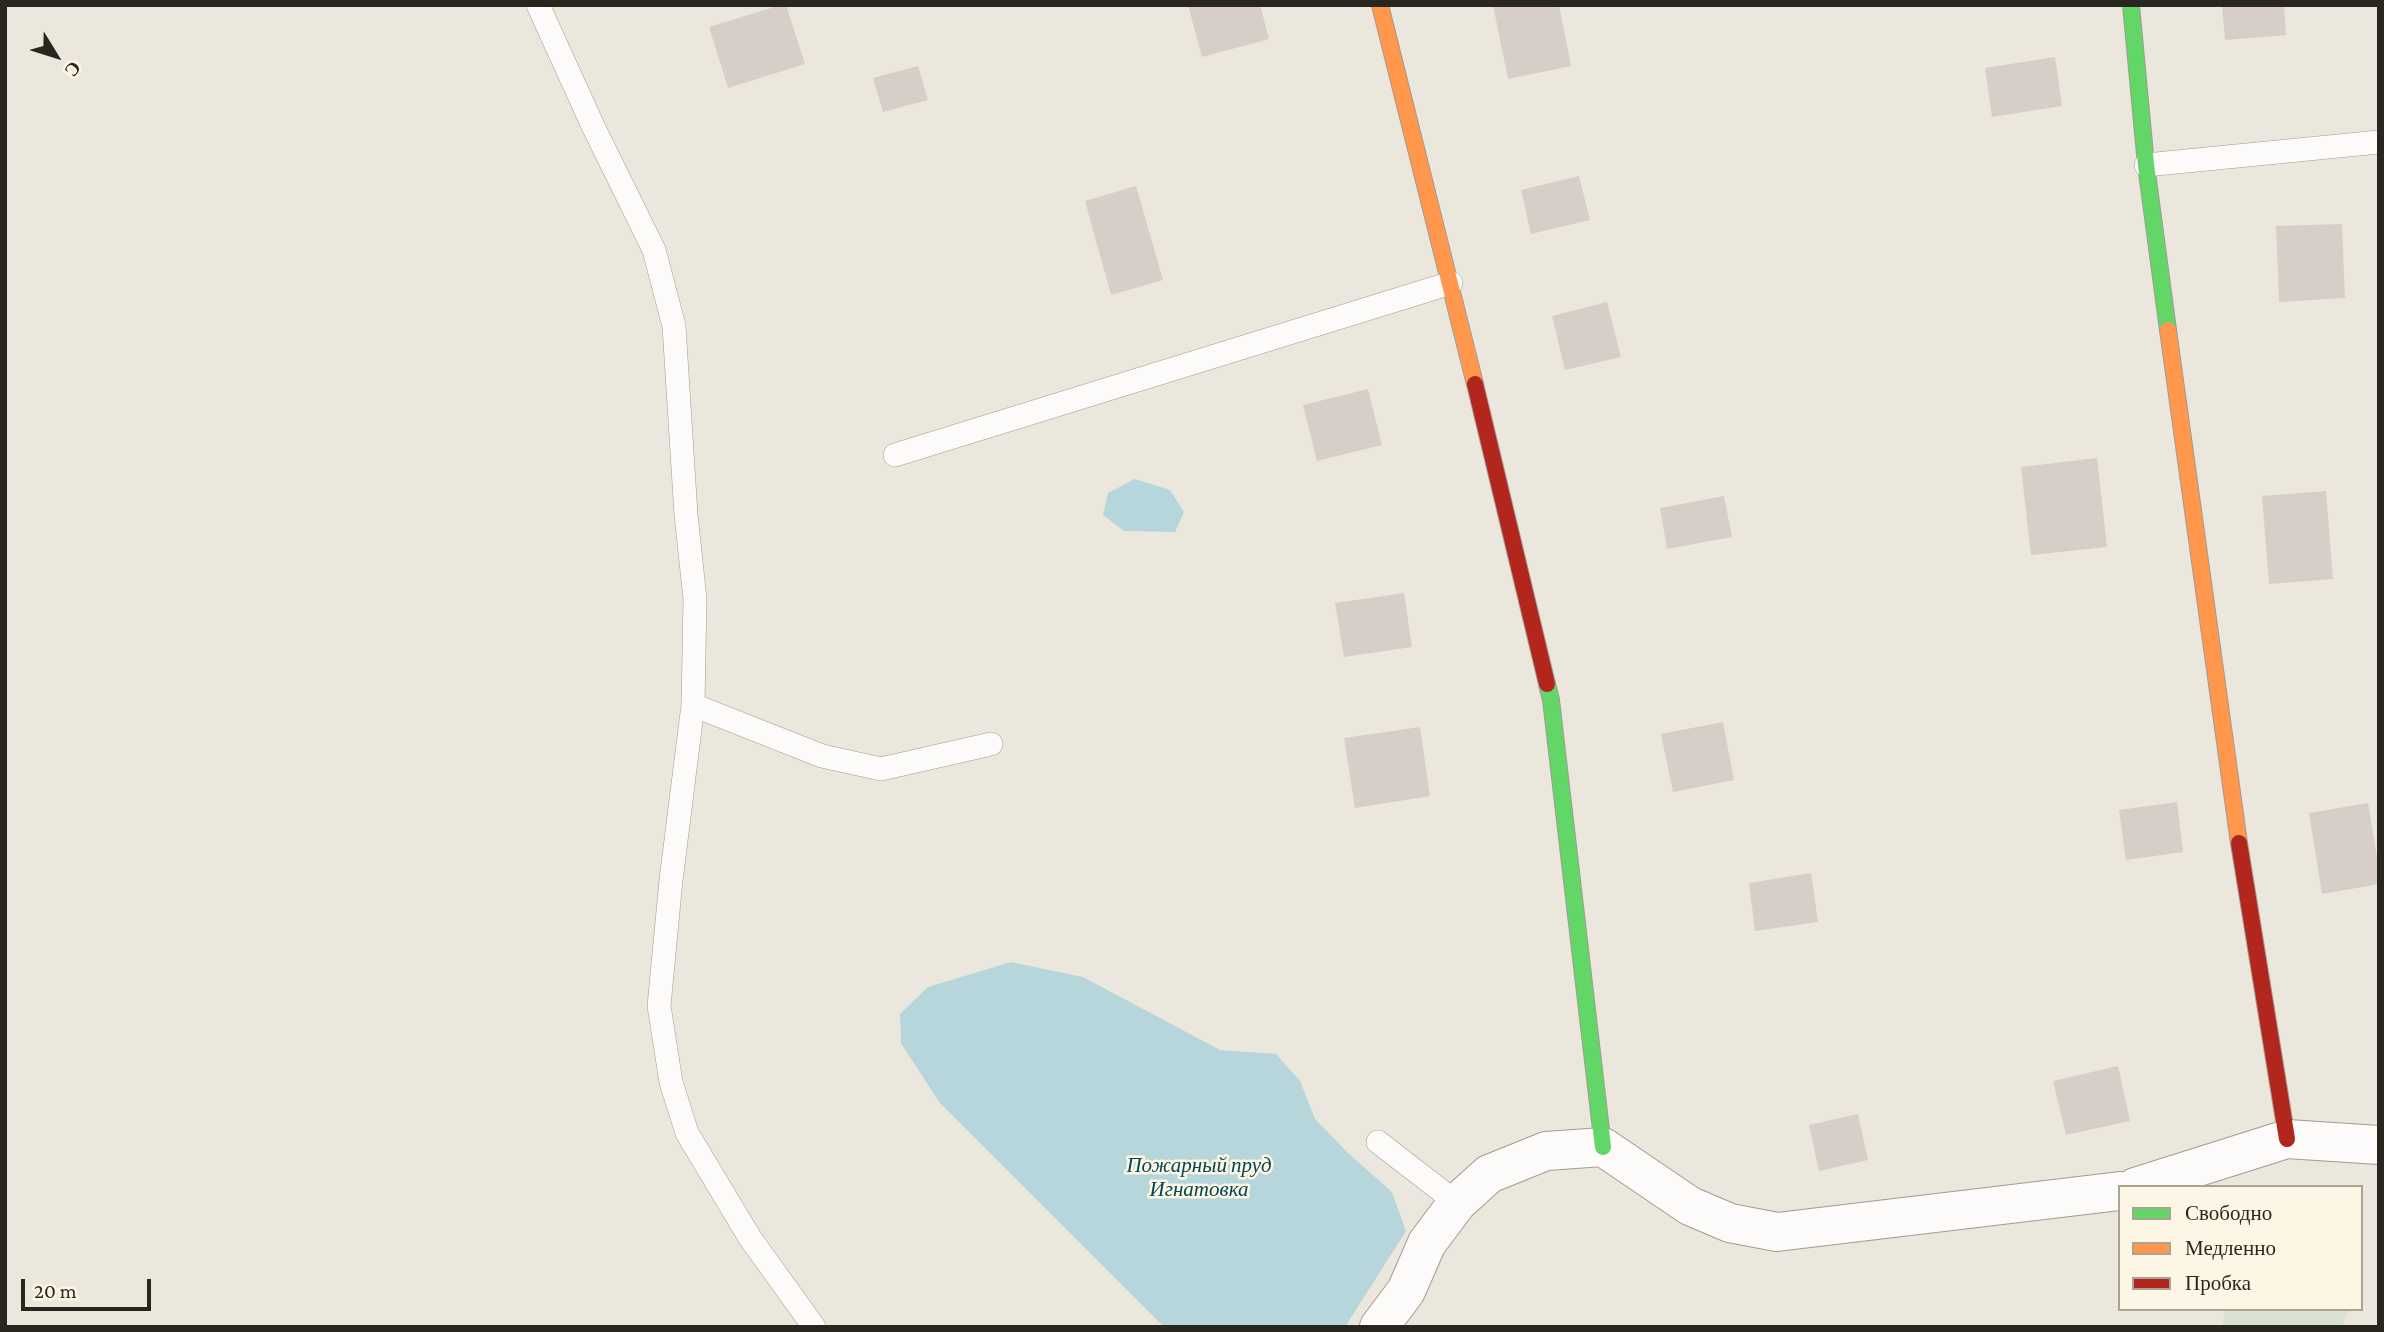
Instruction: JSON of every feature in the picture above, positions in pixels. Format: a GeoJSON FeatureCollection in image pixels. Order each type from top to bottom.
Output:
{"type":"FeatureCollection","features":[{"type":"Feature","properties":{"kind":"street"},"geometry":{"type":"LineString","coordinates":[[1380,5],[1451,283],[1551,700],[1604,1147]]}},
{"type":"Feature","properties":{"kind":"street"},"geometry":{"type":"LineString","coordinates":[[2131,5],[2146,165],[2247,905],[2287,1139]]}},
{"type":"Feature","properties":{"kind":"street"},"geometry":{"type":"LineString","coordinates":[[2140,1185],[2287,1139],[2379,1144]]}},
{"type":"Feature","properties":{"kind":"street"},"geometry":{"type":"LineString","coordinates":[[1379,1327],[1406,1291],[1427,1243],[1457,1203],[1489,1174],[1546,1151],[1604,1147],[1690,1206],[1730,1223],[1777,1232],[2118,1191]]}},
{"type":"Feature","properties":{"kind":"lane"},"geometry":{"type":"LineString","coordinates":[[538,5],[654,250],[674,326],[686,515],[695,599],[693,705],[671,880],[659,1006],[671,1082],[687,1133],[750,1238],[814,1327]]}},
{"type":"Feature","properties":{"kind":"lane"},"geometry":{"type":"LineString","coordinates":[[2146,165],[2379,142]]}},
{"type":"Feature","properties":{"kind":"lane"},"geometry":{"type":"LineString","coordinates":[[895,455],[1451,283]]}},
{"type":"Feature","properties":{"kind":"lane"},"geometry":{"type":"LineString","coordinates":[[693,705],[822,756],[881,769],[991,744]]}},
{"type":"Feature","properties":{"kind":"lane"},"geometry":{"type":"LineString","coordinates":[[1378,1142],[1457,1203]]}},
{"type":"Feature","properties":{"kind":"green space"},"geometry":{"type":"Polygon","coordinates":[[[2225,1311],[2348,1311],[2342,1327],[2222,1327],[2225,1311]]]}},
{"type":"Feature","properties":{"kind":"water"},"geometry":{"type":"Polygon","coordinates":[[[1135,479],[1170,490],[1184,512],[1175,532],[1124,531],[1103,515],[1108,493],[1135,479]]]}},
{"type":"Feature","properties":{"kind":"water","name":"Пожарный пруд Игнатовка"},"geometry":{"type":"Polygon","coordinates":[[[1011,962],[1083,977],[1220,1050],[1276,1054],[1300,1081],[1315,1119],[1392,1192],[1406,1231],[1345,1327],[1164,1327],[939,1102],[901,1043],[900,1014],[928,987],[1011,962]]]}},
{"type":"Feature","properties":{"kind":"building"},"geometry":{"type":"Polygon","coordinates":[[[786,5],[805,64],[728,88],[709,27],[786,5]]]}},
{"type":"Feature","properties":{"kind":"building"},"geometry":{"type":"Polygon","coordinates":[[[1188,5],[1260,5],[1269,39],[1202,57],[1188,5]]]}},
{"type":"Feature","properties":{"kind":"building"},"geometry":{"type":"Polygon","coordinates":[[[1493,5],[1559,5],[1571,66],[1508,79],[1493,5]]]}},
{"type":"Feature","properties":{"kind":"building"},"geometry":{"type":"Polygon","coordinates":[[[2222,5],[2284,5],[2286,35],[2225,40],[2222,5]]]}},
{"type":"Feature","properties":{"kind":"building"},"geometry":{"type":"Polygon","coordinates":[[[2055,57],[2062,106],[1992,117],[1985,68],[2055,57]]]}},
{"type":"Feature","properties":{"kind":"building"},"geometry":{"type":"Polygon","coordinates":[[[918,66],[928,100],[883,112],[873,78],[918,66]]]}},
{"type":"Feature","properties":{"kind":"building"},"geometry":{"type":"Polygon","coordinates":[[[1579,176],[1590,220],[1531,234],[1521,190],[1579,176]]]}},
{"type":"Feature","properties":{"kind":"building"},"geometry":{"type":"Polygon","coordinates":[[[1136,186],[1163,280],[1111,295],[1085,201],[1136,186]]]}},
{"type":"Feature","properties":{"kind":"building"},"geometry":{"type":"Polygon","coordinates":[[[2342,224],[2345,298],[2279,302],[2276,226],[2342,224]]]}},
{"type":"Feature","properties":{"kind":"building"},"geometry":{"type":"Polygon","coordinates":[[[1607,302],[1621,357],[1565,370],[1552,316],[1607,302]]]}},
{"type":"Feature","properties":{"kind":"building"},"geometry":{"type":"Polygon","coordinates":[[[1368,389],[1382,445],[1317,461],[1303,405],[1368,389]]]}},
{"type":"Feature","properties":{"kind":"building"},"geometry":{"type":"Polygon","coordinates":[[[2097,458],[2107,547],[2031,555],[2021,467],[2097,458]]]}},
{"type":"Feature","properties":{"kind":"building"},"geometry":{"type":"Polygon","coordinates":[[[2326,491],[2333,579],[2269,584],[2262,496],[2326,491]]]}},
{"type":"Feature","properties":{"kind":"building"},"geometry":{"type":"Polygon","coordinates":[[[1724,496],[1732,537],[1667,549],[1660,508],[1724,496]]]}},
{"type":"Feature","properties":{"kind":"building"},"geometry":{"type":"Polygon","coordinates":[[[1404,593],[1412,647],[1344,657],[1335,603],[1404,593]]]}},
{"type":"Feature","properties":{"kind":"building"},"geometry":{"type":"Polygon","coordinates":[[[1723,722],[1734,780],[1673,792],[1661,734],[1723,722]]]}},
{"type":"Feature","properties":{"kind":"building"},"geometry":{"type":"Polygon","coordinates":[[[1420,727],[1430,796],[1355,808],[1344,738],[1420,727]]]}},
{"type":"Feature","properties":{"kind":"building"},"geometry":{"type":"Polygon","coordinates":[[[2177,802],[2183,852],[2126,860],[2119,810],[2177,802]]]}},
{"type":"Feature","properties":{"kind":"building"},"geometry":{"type":"Polygon","coordinates":[[[2368,803],[2379,884],[2322,894],[2309,813],[2368,803]]]}},
{"type":"Feature","properties":{"kind":"building"},"geometry":{"type":"Polygon","coordinates":[[[1811,873],[1818,922],[1755,931],[1749,883],[1811,873]]]}},
{"type":"Feature","properties":{"kind":"building"},"geometry":{"type":"Polygon","coordinates":[[[2118,1066],[2130,1121],[2066,1135],[2053,1081],[2118,1066]]]}},
{"type":"Feature","properties":{"kind":"building"},"geometry":{"type":"Polygon","coordinates":[[[1858,1114],[1868,1160],[1819,1171],[1809,1125],[1858,1114]]]}},
{"type":"Feature","properties":{"kind":"traffic: fast"},"geometry":{"type":"LineString","coordinates":[[2131,5],[2146,165],[2168,330]]}},
{"type":"Feature","properties":{"kind":"traffic: fast"},"geometry":{"type":"LineString","coordinates":[[1547,684],[1603,1147]]}},
{"type":"Feature","properties":{"kind":"traffic: slow"},"geometry":{"type":"LineString","coordinates":[[1380,5],[1475,384]]}},
{"type":"Feature","properties":{"kind":"traffic: slow"},"geometry":{"type":"LineString","coordinates":[[2168,330],[2239,843]]}},
{"type":"Feature","properties":{"kind":"traffic: jam"},"geometry":{"type":"LineString","coordinates":[[1475,384],[1547,684]]}},
{"type":"Feature","properties":{"kind":"traffic: jam"},"geometry":{"type":"LineString","coordinates":[[2239,843],[2287,1139]]}}]}
